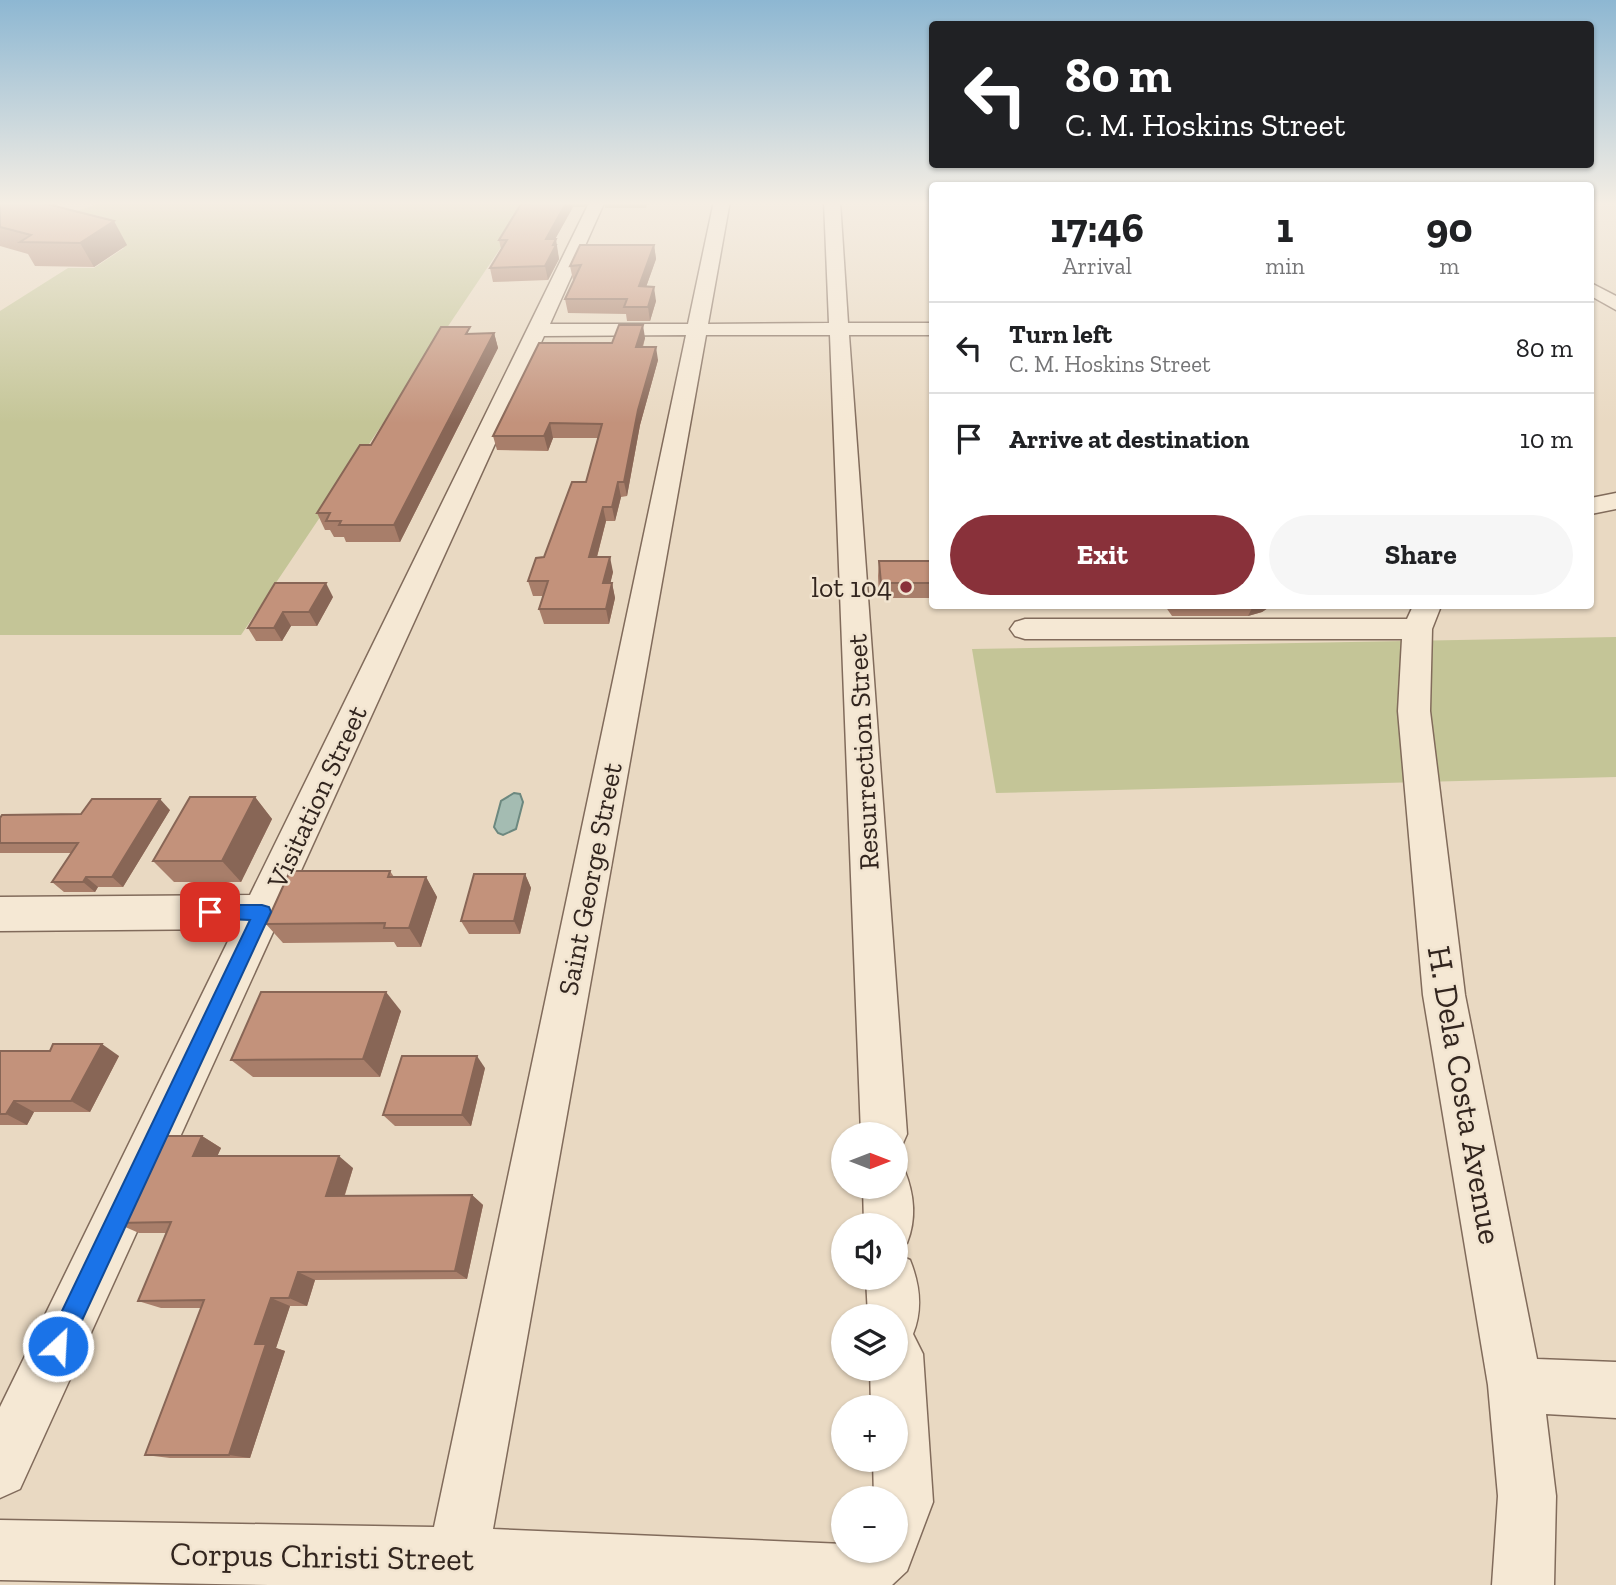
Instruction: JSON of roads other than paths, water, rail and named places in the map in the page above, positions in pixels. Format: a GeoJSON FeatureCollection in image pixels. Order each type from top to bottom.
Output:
{"type":"FeatureCollection","features":[{"type":"Feature","properties":{"kind":"street","name":"Visitation Street"},"geometry":{"type":"LineString","coordinates":[[0,1469],[563,275]]}},
{"type":"Feature","properties":{"kind":"street","name":"Saint George Street"},"geometry":{"type":"LineString","coordinates":[[458,1558],[708,275]]}},
{"type":"Feature","properties":{"kind":"street","name":"Resurrection Street"},"geometry":{"type":"LineString","coordinates":[[837,275],[883,1122]]}},
{"type":"Feature","properties":{"kind":"street"},"geometry":{"type":"LineString","coordinates":[[1594,290],[1616,304]]}},
{"type":"Feature","properties":{"kind":"street"},"geometry":{"type":"LineString","coordinates":[[537,330],[929,329]]}},
{"type":"Feature","properties":{"kind":"street"},"geometry":{"type":"LineString","coordinates":[[1594,505],[1616,501]]}},
{"type":"Feature","properties":{"kind":"street"},"geometry":{"type":"LineString","coordinates":[[1025,629],[1422,617]]}},
{"type":"Feature","properties":{"kind":"street","name":"H. Dela Costa Avenue"},"geometry":{"type":"LineString","coordinates":[[1422,617],[1414,710],[1442,983],[1515,1385],[1527,1496],[1523,1585]]}},
{"type":"Feature","properties":{"kind":"street"},"geometry":{"type":"LineString","coordinates":[[0,914],[262,912]]}},
{"type":"Feature","properties":{"kind":"street"},"geometry":{"type":"LineString","coordinates":[[895,1486],[896,1381]]}},
{"type":"Feature","properties":{"kind":"street"},"geometry":{"type":"LineString","coordinates":[[1515,1385],[1616,1390]]}},
{"type":"Feature","properties":{"kind":"street","name":"Corpus Christi Street"},"geometry":{"type":"LineString","coordinates":[[0,1550],[458,1558],[858,1576],[868,1563]]}},
{"type":"Feature","properties":{"kind":"place","name":"lot 104"},"geometry":{"type":"Point","coordinates":[906,587]}}]}
